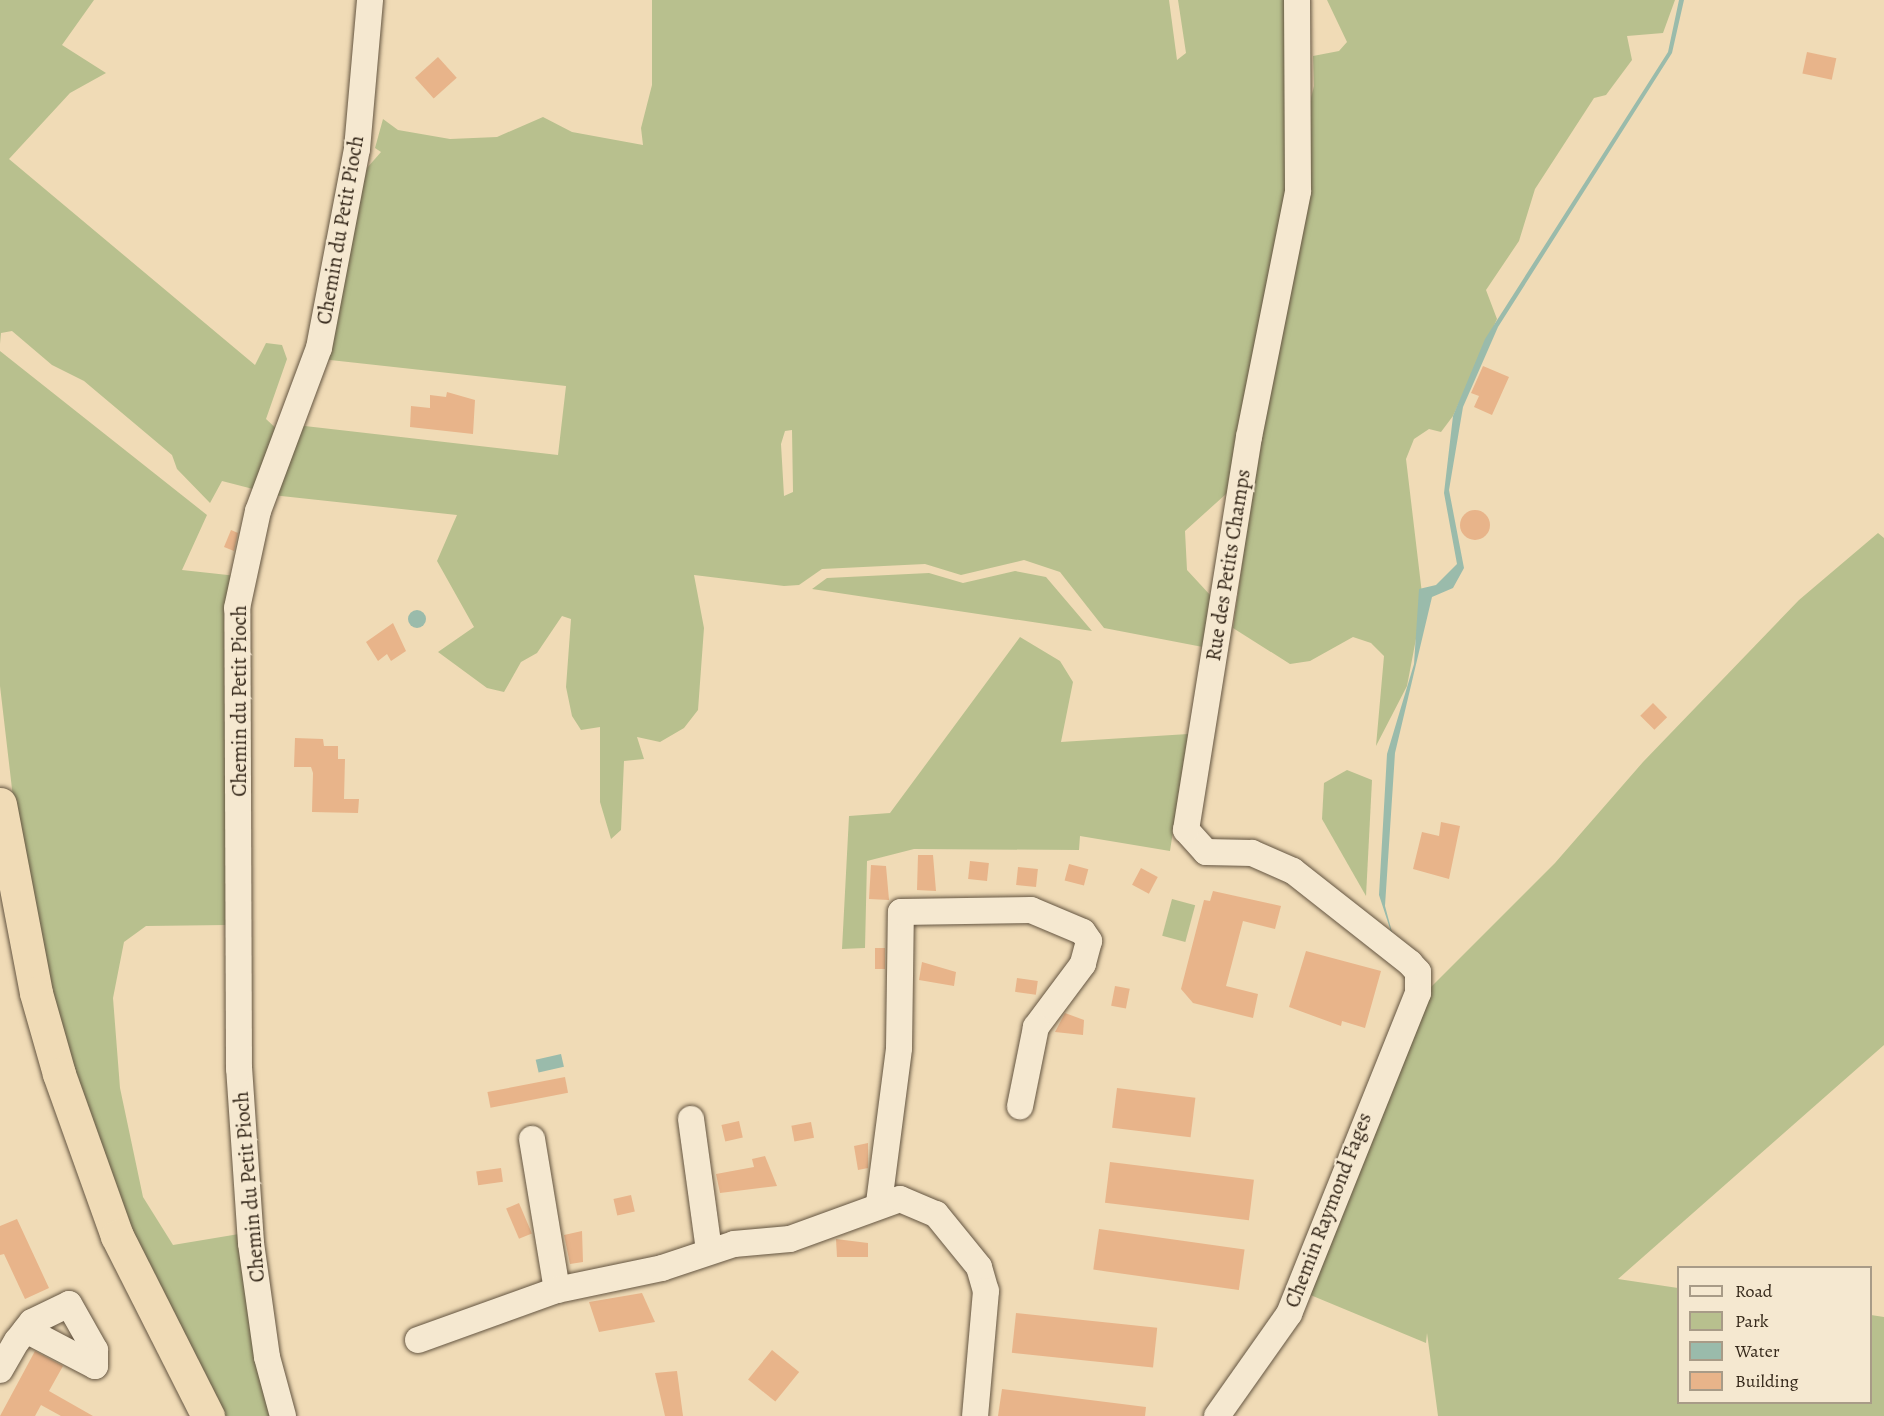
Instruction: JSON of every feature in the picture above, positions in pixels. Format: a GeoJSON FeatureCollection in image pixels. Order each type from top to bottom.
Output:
{"type":"FeatureCollection","features":[{"type":"Feature","properties":{"kind":"highway"},"geometry":{"type":"LineString","coordinates":[[0,804],[29,960],[59,1074],[117,1236],[208,1416]]}},
{"type":"Feature","properties":{"kind":"street","name":"Chemin du Petit Pioch"},"geometry":{"type":"LineString","coordinates":[[283,1416],[267,1357],[251,1243],[239,1069],[237,608],[258,511],[319,348],[357,149],[370,0]]}},
{"type":"Feature","properties":{"kind":"street","name":"Rue des Petits Champs"},"geometry":{"type":"LineString","coordinates":[[1297,0],[1298,191],[1249,437],[1186,830],[1206,852],[1252,853],[1293,871],[1410,963],[1418,972],[1418,993]]}},
{"type":"Feature","properties":{"kind":"street"},"geometry":{"type":"LineString","coordinates":[[879,1203],[899,1048],[901,912],[1030,910],[1083,932],[1089,940],[1077,972],[1036,1026],[1020,1106]]}},
{"type":"Feature","properties":{"kind":"street","name":"Chemin Raymond Fages"},"geometry":{"type":"LineString","coordinates":[[1217,1416],[1289,1314],[1418,993]]}},
{"type":"Feature","properties":{"kind":"street"},"geometry":{"type":"LineString","coordinates":[[691,1119],[709,1250]]}},
{"type":"Feature","properties":{"kind":"street"},"geometry":{"type":"LineString","coordinates":[[532,1139],[557,1290]]}},
{"type":"Feature","properties":{"kind":"street"},"geometry":{"type":"LineString","coordinates":[[418,1340],[557,1290],[662,1268],[709,1250],[790,1239],[879,1203],[920,1204],[963,1243],[979,1267],[986,1291],[975,1416]]}},
{"type":"Feature","properties":{"kind":"street"},"geometry":{"type":"LineString","coordinates":[[0,1370],[26,1330]]}},
{"type":"Feature","properties":{"kind":"green space"},"geometry":{"type":"Polygon","coordinates":[[[0,0],[94,0],[62,45],[106,73],[70,93],[9,159],[255,365],[266,343],[282,345],[287,359],[266,419],[280,432],[253,489],[222,481],[210,503],[177,469],[172,455],[84,381],[52,365],[12,331],[1,333],[0,344],[0,0]]]}},
{"type":"Feature","properties":{"kind":"green space"},"geometry":{"type":"Polygon","coordinates":[[[652,0],[1169,0],[1177,60],[1186,53],[1178,0],[1291,0],[1287,201],[1236,485],[1185,531],[1187,570],[1211,596],[1208,648],[1104,628],[1060,572],[1024,560],[961,575],[925,564],[822,569],[799,585],[784,586],[694,575],[704,628],[698,710],[684,728],[660,742],[637,737],[644,759],[624,761],[621,830],[611,839],[600,802],[600,727],[581,730],[572,716],[566,687],[571,619],[562,616],[537,653],[521,662],[504,692],[487,688],[438,652],[474,627],[437,561],[457,515],[272,495],[296,425],[558,455],[566,386],[321,359],[367,168],[381,152],[375,148],[383,119],[398,130],[450,139],[497,137],[543,117],[572,132],[643,145],[641,128],[652,85],[652,0]],[[792,430],[785,431],[781,444],[784,496],[793,492],[792,430]]]}},
{"type":"Feature","properties":{"kind":"green space"},"geometry":{"type":"Polygon","coordinates":[[[1327,0],[1675,0],[1663,33],[1627,36],[1632,60],[1606,95],[1594,98],[1535,189],[1519,241],[1486,290],[1497,319],[1453,416],[1441,432],[1429,429],[1414,439],[1406,459],[1423,602],[1407,686],[1376,746],[1384,656],[1371,643],[1353,637],[1310,661],[1290,664],[1233,628],[1304,126],[1314,86],[1313,56],[1339,51],[1347,42],[1327,0]]]}},
{"type":"Feature","properties":{"kind":"green space"},"geometry":{"type":"Polygon","coordinates":[[[0,351],[207,515],[182,570],[237,576],[224,622],[227,925],[146,926],[124,942],[113,998],[120,1088],[143,1197],[173,1245],[245,1233],[278,1416],[222,1416],[130,1233],[51,1002],[14,806],[0,686],[0,351]]]}},
{"type":"Feature","properties":{"kind":"green space"},"geometry":{"type":"Polygon","coordinates":[[[1878,533],[1884,538],[1884,1045],[1618,1279],[1677,1288],[1677,1404],[1872,1404],[1872,1315],[1884,1317],[1884,1416],[1438,1416],[1427,1333],[1426,1343],[1308,1294],[1426,992],[1555,863],[1643,762],[1799,600],[1878,533]]]}},
{"type":"Feature","properties":{"kind":"green space"},"geometry":{"type":"Polygon","coordinates":[[[1015,571],[1046,577],[1092,631],[812,589],[827,578],[929,573],[963,583],[1015,571]]]}},
{"type":"Feature","properties":{"kind":"green space"},"geometry":{"type":"Polygon","coordinates":[[[1020,637],[1060,661],[1073,682],[1061,742],[1188,734],[1170,851],[1080,836],[1079,850],[914,849],[867,861],[865,948],[842,949],[849,816],[890,813],[1020,637]]]}},
{"type":"Feature","properties":{"kind":"green space"},"geometry":{"type":"Polygon","coordinates":[[[1347,770],[1372,780],[1366,896],[1322,819],[1324,783],[1347,770]]]}},
{"type":"Feature","properties":{"kind":"green space"},"geometry":{"type":"Polygon","coordinates":[[[1172,899],[1195,905],[1185,942],[1162,936],[1172,899]]]}},
{"type":"Feature","properties":{"kind":"water"},"geometry":{"type":"Polygon","coordinates":[[[1679,0],[1684,0],[1672,53],[1498,327],[1463,407],[1449,490],[1464,568],[1453,588],[1432,597],[1395,753],[1385,906],[1396,947],[1379,895],[1387,754],[1414,664],[1419,589],[1436,585],[1457,564],[1444,493],[1453,416],[1485,339],[1668,52],[1679,0]]]}},
{"type":"Feature","properties":{"kind":"water"},"geometry":{"type":"Polygon","coordinates":[[[417,610],[423,613],[426,619],[423,625],[417,628],[411,625],[408,619],[411,613],[417,610]]]}},
{"type":"Feature","properties":{"kind":"water"},"geometry":{"type":"Polygon","coordinates":[[[561,1054],[564,1067],[539,1073],[536,1060],[561,1054]]]}},
{"type":"Feature","properties":{"kind":"building"},"geometry":{"type":"Polygon","coordinates":[[[1807,52],[1836,58],[1832,80],[1802,74],[1807,52]]]}},
{"type":"Feature","properties":{"kind":"building"},"geometry":{"type":"Polygon","coordinates":[[[438,57],[457,78],[434,99],[415,78],[438,57]]]}},
{"type":"Feature","properties":{"kind":"building"},"geometry":{"type":"Polygon","coordinates":[[[1483,366],[1509,377],[1492,415],[1474,407],[1479,396],[1471,393],[1483,366]]]}},
{"type":"Feature","properties":{"kind":"building"},"geometry":{"type":"Polygon","coordinates":[[[447,392],[475,400],[473,434],[410,427],[411,406],[430,408],[430,395],[446,397],[447,392]]]}},
{"type":"Feature","properties":{"kind":"building"},"geometry":{"type":"Polygon","coordinates":[[[1475,510],[1486,514],[1490,525],[1486,536],[1475,540],[1464,536],[1460,525],[1464,514],[1475,510]]]}},
{"type":"Feature","properties":{"kind":"building"},"geometry":{"type":"Polygon","coordinates":[[[231,530],[238,533],[234,551],[224,547],[231,530]]]}},
{"type":"Feature","properties":{"kind":"building"},"geometry":{"type":"Polygon","coordinates":[[[393,623],[406,651],[391,661],[387,654],[378,661],[366,642],[393,623]]]}},
{"type":"Feature","properties":{"kind":"building"},"geometry":{"type":"Polygon","coordinates":[[[1653,703],[1667,717],[1654,730],[1640,716],[1653,703]]]}},
{"type":"Feature","properties":{"kind":"building"},"geometry":{"type":"Polygon","coordinates":[[[295,738],[323,739],[324,746],[338,746],[338,759],[345,759],[344,799],[359,799],[358,813],[312,812],[313,773],[311,767],[294,767],[295,738]]]}},
{"type":"Feature","properties":{"kind":"building"},"geometry":{"type":"Polygon","coordinates":[[[1441,822],[1460,826],[1449,879],[1413,869],[1422,832],[1439,836],[1441,822]]]}},
{"type":"Feature","properties":{"kind":"building"},"geometry":{"type":"Polygon","coordinates":[[[918,855],[933,855],[936,891],[917,890],[918,855]]]}},
{"type":"Feature","properties":{"kind":"building"},"geometry":{"type":"Polygon","coordinates":[[[970,861],[989,863],[987,881],[968,879],[970,861]]]}},
{"type":"Feature","properties":{"kind":"building"},"geometry":{"type":"Polygon","coordinates":[[[1069,864],[1088,869],[1084,886],[1065,880],[1069,864]]]}},
{"type":"Feature","properties":{"kind":"building"},"geometry":{"type":"Polygon","coordinates":[[[871,865],[886,866],[889,900],[869,899],[871,865]]]}},
{"type":"Feature","properties":{"kind":"building"},"geometry":{"type":"Polygon","coordinates":[[[1018,867],[1038,869],[1036,887],[1016,885],[1018,867]]]}},
{"type":"Feature","properties":{"kind":"building"},"geometry":{"type":"Polygon","coordinates":[[[1141,868],[1158,877],[1149,894],[1132,885],[1141,868]]]}},
{"type":"Feature","properties":{"kind":"building"},"geometry":{"type":"Polygon","coordinates":[[[1213,891],[1281,906],[1275,929],[1243,921],[1226,986],[1258,994],[1253,1018],[1193,1003],[1181,989],[1204,900],[1210,901],[1213,891]]]}},
{"type":"Feature","properties":{"kind":"building"},"geometry":{"type":"Polygon","coordinates":[[[875,948],[885,948],[885,969],[875,969],[875,948]]]}},
{"type":"Feature","properties":{"kind":"building"},"geometry":{"type":"Polygon","coordinates":[[[1306,951],[1381,971],[1365,1028],[1342,1021],[1341,1026],[1289,1007],[1306,951]]]}},
{"type":"Feature","properties":{"kind":"building"},"geometry":{"type":"Polygon","coordinates":[[[922,962],[956,972],[954,986],[919,980],[922,962]]]}},
{"type":"Feature","properties":{"kind":"building"},"geometry":{"type":"Polygon","coordinates":[[[1017,978],[1038,981],[1036,995],[1015,992],[1017,978]]]}},
{"type":"Feature","properties":{"kind":"building"},"geometry":{"type":"Polygon","coordinates":[[[1115,986],[1130,989],[1126,1008],[1111,1006],[1115,986]]]}},
{"type":"Feature","properties":{"kind":"building"},"geometry":{"type":"Polygon","coordinates":[[[1065,1013],[1084,1020],[1083,1035],[1055,1032],[1065,1013]]]}},
{"type":"Feature","properties":{"kind":"building"},"geometry":{"type":"Polygon","coordinates":[[[565,1077],[568,1093],[491,1108],[487,1092],[565,1077]]]}},
{"type":"Feature","properties":{"kind":"building"},"geometry":{"type":"Polygon","coordinates":[[[1117,1088],[1195,1098],[1191,1137],[1112,1128],[1117,1088]]]}},
{"type":"Feature","properties":{"kind":"building"},"geometry":{"type":"Polygon","coordinates":[[[739,1121],[743,1138],[725,1142],[721,1125],[739,1121]]]}},
{"type":"Feature","properties":{"kind":"building"},"geometry":{"type":"Polygon","coordinates":[[[811,1122],[814,1138],[794,1142],[791,1126],[811,1122]]]}},
{"type":"Feature","properties":{"kind":"building"},"geometry":{"type":"Polygon","coordinates":[[[868,1143],[868,1168],[858,1170],[854,1146],[868,1143]]]}},
{"type":"Feature","properties":{"kind":"building"},"geometry":{"type":"Polygon","coordinates":[[[765,1156],[777,1186],[720,1193],[716,1174],[754,1167],[752,1159],[765,1156]]]}},
{"type":"Feature","properties":{"kind":"building"},"geometry":{"type":"Polygon","coordinates":[[[1110,1162],[1254,1180],[1249,1220],[1105,1203],[1110,1162]]]}},
{"type":"Feature","properties":{"kind":"building"},"geometry":{"type":"Polygon","coordinates":[[[501,1168],[503,1182],[478,1185],[476,1171],[501,1168]]]}},
{"type":"Feature","properties":{"kind":"building"},"geometry":{"type":"Polygon","coordinates":[[[631,1195],[635,1212],[617,1216],[613,1199],[631,1195]]]}},
{"type":"Feature","properties":{"kind":"building"},"geometry":{"type":"Polygon","coordinates":[[[519,1203],[532,1233],[519,1239],[506,1208],[519,1203]]]}},
{"type":"Feature","properties":{"kind":"building"},"geometry":{"type":"Polygon","coordinates":[[[17,1219],[49,1288],[25,1299],[4,1254],[0,1255],[0,1226],[17,1219]]]}},
{"type":"Feature","properties":{"kind":"building"},"geometry":{"type":"Polygon","coordinates":[[[1099,1229],[1245,1249],[1239,1290],[1093,1270],[1099,1229]]]}},
{"type":"Feature","properties":{"kind":"building"},"geometry":{"type":"Polygon","coordinates":[[[582,1231],[583,1262],[570,1264],[564,1235],[582,1231]]]}},
{"type":"Feature","properties":{"kind":"building"},"geometry":{"type":"Polygon","coordinates":[[[836,1239],[868,1243],[868,1257],[837,1257],[836,1239]]]}},
{"type":"Feature","properties":{"kind":"building"},"geometry":{"type":"Polygon","coordinates":[[[642,1293],[655,1322],[599,1332],[589,1302],[642,1293]]]}},
{"type":"Feature","properties":{"kind":"building"},"geometry":{"type":"Polygon","coordinates":[[[1016,1313],[1157,1328],[1153,1368],[1012,1353],[1016,1313]]]}},
{"type":"Feature","properties":{"kind":"building"},"geometry":{"type":"Polygon","coordinates":[[[772,1350],[799,1372],[775,1402],[748,1380],[772,1350]]]}},
{"type":"Feature","properties":{"kind":"building"},"geometry":{"type":"Polygon","coordinates":[[[35,1351],[63,1366],[49,1391],[93,1416],[61,1416],[41,1405],[35,1416],[0,1416],[35,1351]]]}},
{"type":"Feature","properties":{"kind":"building"},"geometry":{"type":"Polygon","coordinates":[[[677,1371],[683,1416],[665,1416],[655,1373],[677,1371]]]}},
{"type":"Feature","properties":{"kind":"building"},"geometry":{"type":"Polygon","coordinates":[[[1002,1389],[1146,1407],[1145,1416],[998,1416],[1002,1389]]]}}]}
